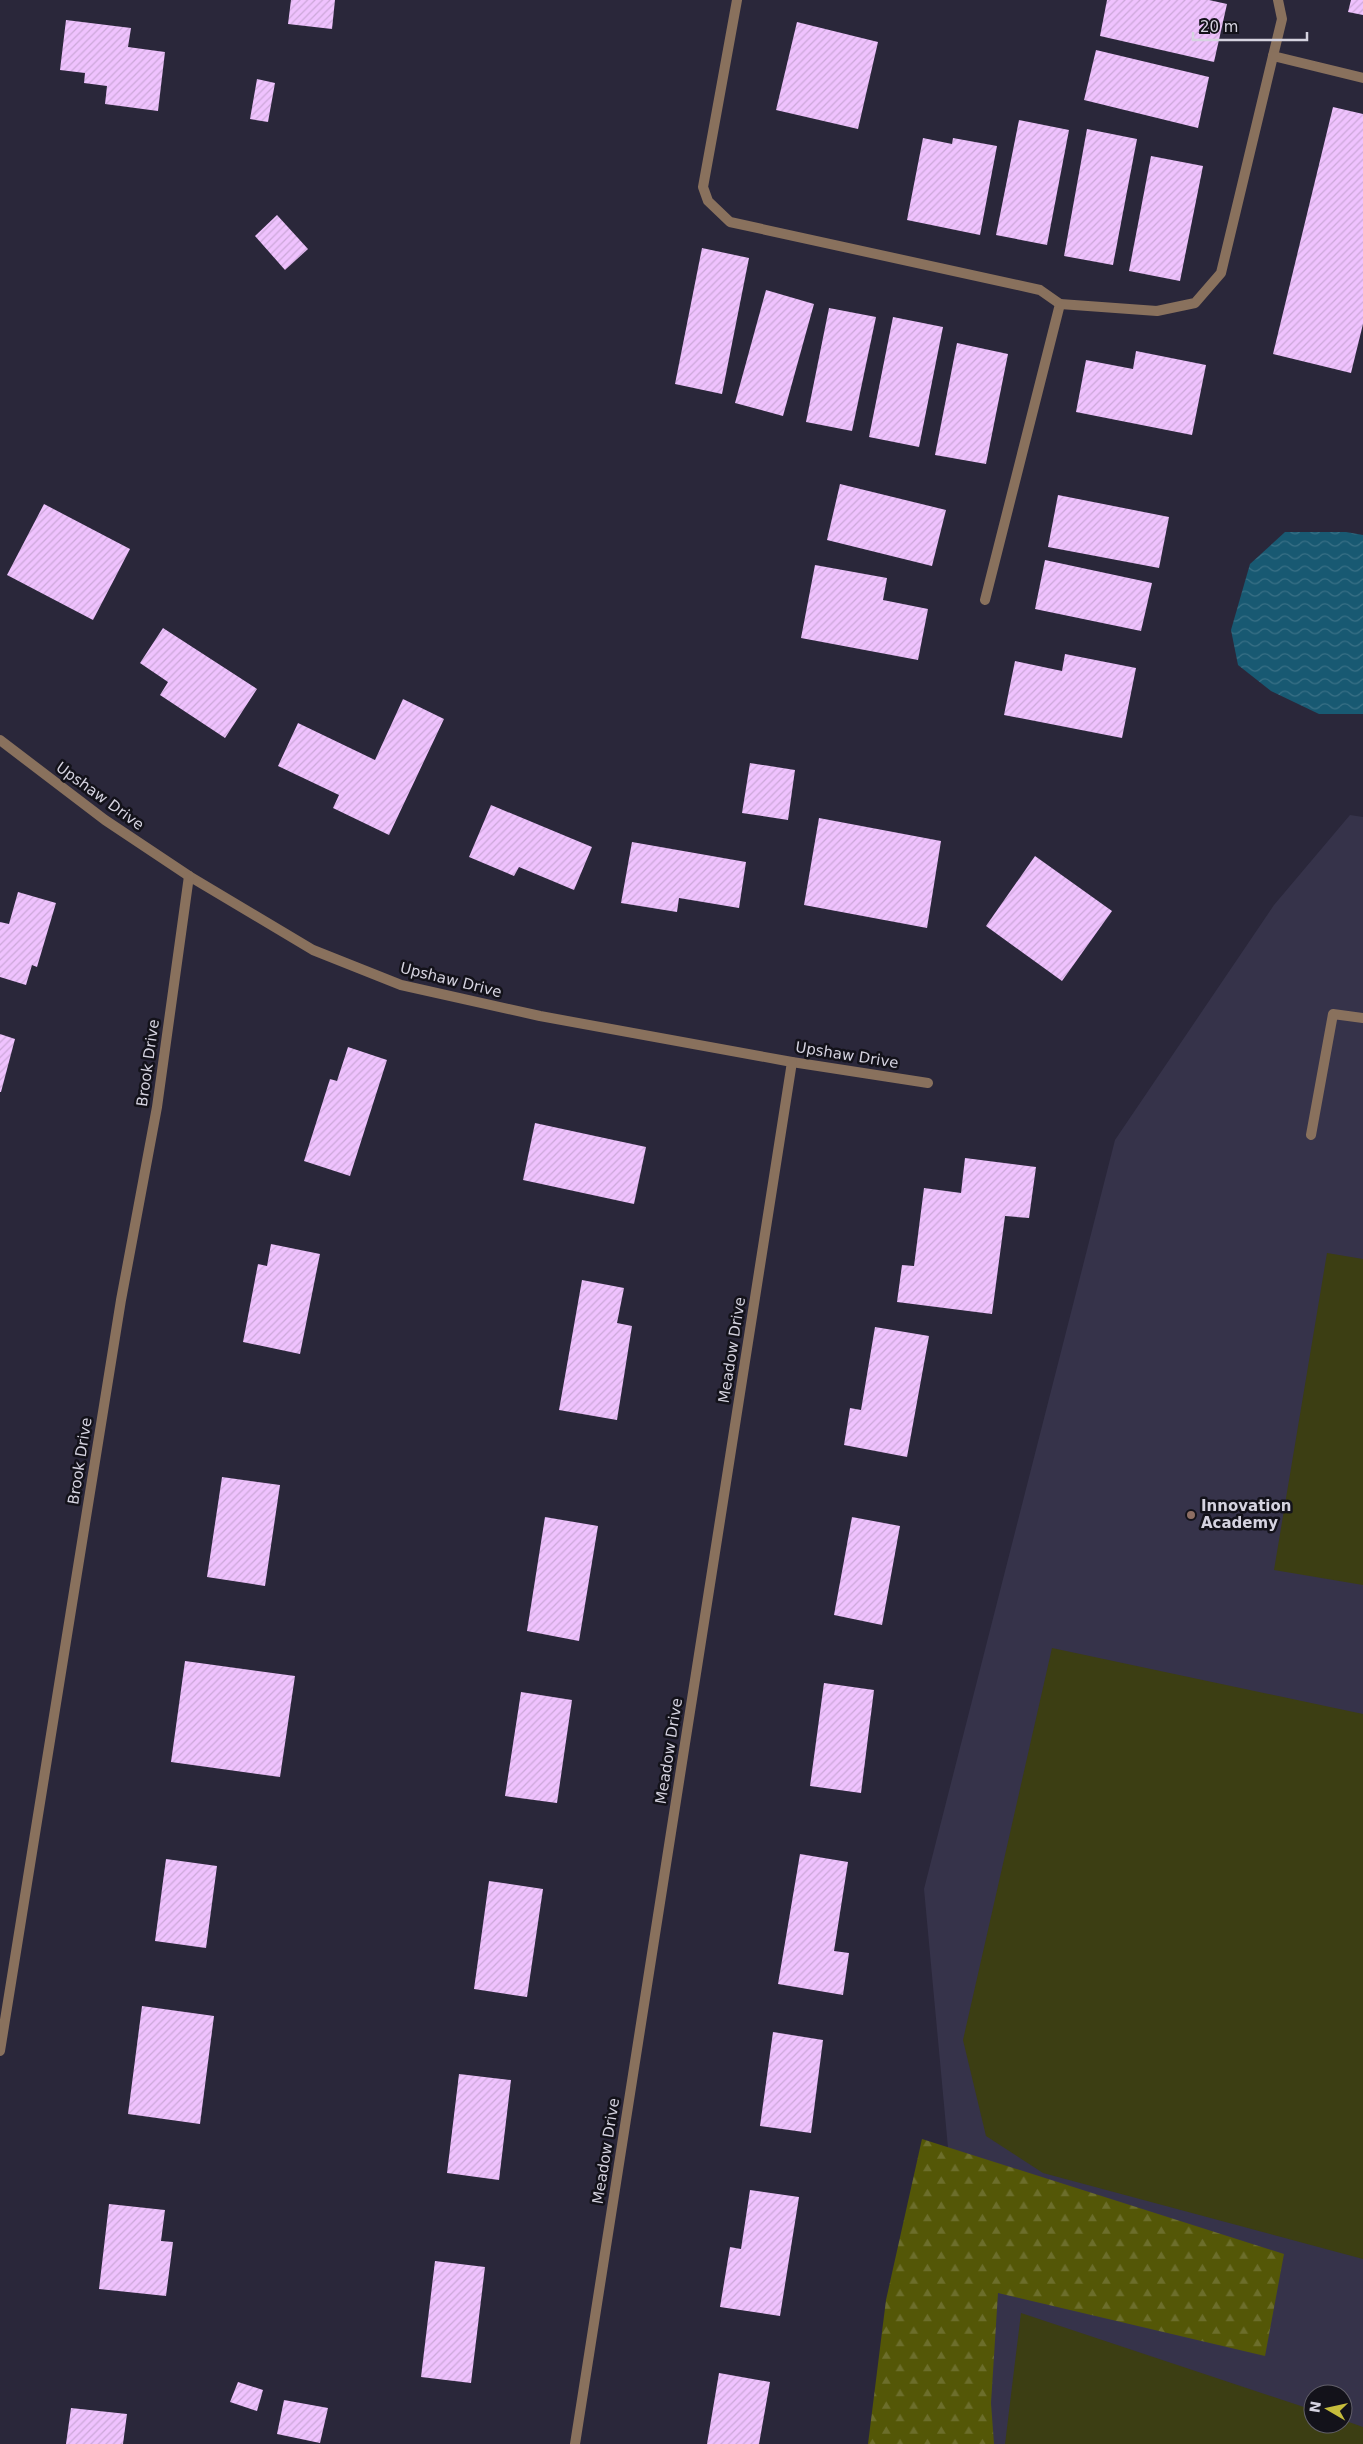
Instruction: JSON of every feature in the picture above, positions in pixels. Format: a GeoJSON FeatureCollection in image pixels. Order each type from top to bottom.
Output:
{"type":"FeatureCollection","features":[{"type":"Feature","properties":{"kind":"street"},"geometry":{"type":"LineString","coordinates":[[737,0],[703,187],[708,201],[730,222],[1040,290],[1060,304],[1157,312],[1195,303],[1221,273],[1282,19],[1278,0]]}},
{"type":"Feature","properties":{"kind":"street"},"geometry":{"type":"LineString","coordinates":[[1273,56],[1363,78]]}},
{"type":"Feature","properties":{"kind":"street"},"geometry":{"type":"LineString","coordinates":[[985,600],[1060,304]]}},
{"type":"Feature","properties":{"kind":"street","name":"Upshaw Drive"},"geometry":{"type":"LineString","coordinates":[[0,740],[105,820],[189,876],[313,950],[401,985],[540,1016],[792,1062],[928,1083]]}},
{"type":"Feature","properties":{"kind":"street","name":"Brook Drive"},"geometry":{"type":"LineString","coordinates":[[0,2051],[118,1319],[157,1107],[189,876]]}},
{"type":"Feature","properties":{"kind":"street"},"geometry":{"type":"LineString","coordinates":[[1311,1135],[1333,1014],[1363,1018]]}},
{"type":"Feature","properties":{"kind":"street","name":"Meadow Drive"},"geometry":{"type":"LineString","coordinates":[[575,2444],[792,1062]]}},
{"type":"Feature","properties":{"kind":"shaded area","name":"Innovation Academy"},"geometry":{"type":"Polygon","coordinates":[[[1350,815],[1363,817],[1363,2444],[978,2444],[974,2428],[924,1889],[1115,1140],[1274,905],[1350,815]]]}},
{"type":"Feature","properties":{"kind":"shaded area"},"geometry":{"type":"Polygon","coordinates":[[[1327,1253],[1363,1259],[1363,1585],[1274,1570],[1327,1253]]]}},
{"type":"Feature","properties":{"kind":"shaded area"},"geometry":{"type":"Polygon","coordinates":[[[1052,1648],[1363,1714],[1363,2259],[1043,2173],[986,2136],[963,2040],[1052,1648]]]}},
{"type":"Feature","properties":{"kind":"shaded area"},"geometry":{"type":"Polygon","coordinates":[[[1021,2313],[1303,2407],[1303,2434],[1353,2434],[1353,2424],[1363,2427],[1363,2444],[1005,2444],[1021,2313]]]}},
{"type":"Feature","properties":{"kind":"green space"},"geometry":{"type":"Polygon","coordinates":[[[922,2139],[1284,2254],[1265,2356],[998,2293],[991,2403],[994,2444],[868,2444],[886,2300],[922,2139]]]}},
{"type":"Feature","properties":{"kind":"water"},"geometry":{"type":"Polygon","coordinates":[[[1285,532],[1346,532],[1363,535],[1363,714],[1319,714],[1271,691],[1238,665],[1231,630],[1250,564],[1285,532]]]}},
{"type":"Feature","properties":{"kind":"building"},"geometry":{"type":"Polygon","coordinates":[[[291,0],[335,0],[332,29],[288,24],[291,0]]]}},
{"type":"Feature","properties":{"kind":"building"},"geometry":{"type":"Polygon","coordinates":[[[1107,0],[1209,0],[1227,4],[1214,62],[1100,36],[1107,0]]]}},
{"type":"Feature","properties":{"kind":"building"},"geometry":{"type":"Polygon","coordinates":[[[1351,0],[1363,0],[1363,15],[1348,12],[1351,0]]]}},
{"type":"Feature","properties":{"kind":"building"},"geometry":{"type":"Polygon","coordinates":[[[66,20],[131,28],[128,47],[165,52],[158,111],[105,104],[107,86],[84,83],[85,73],[60,70],[66,20]]]}},
{"type":"Feature","properties":{"kind":"building"},"geometry":{"type":"Polygon","coordinates":[[[797,22],[878,42],[858,129],[776,110],[797,22]]]}},
{"type":"Feature","properties":{"kind":"building"},"geometry":{"type":"Polygon","coordinates":[[[1096,50],[1209,77],[1198,128],[1084,100],[1096,50]]]}},
{"type":"Feature","properties":{"kind":"building"},"geometry":{"type":"Polygon","coordinates":[[[257,79],[275,83],[268,122],[250,119],[257,79]]]}},
{"type":"Feature","properties":{"kind":"building"},"geometry":{"type":"Polygon","coordinates":[[[1333,107],[1363,114],[1363,324],[1351,373],[1273,354],[1333,107]]]}},
{"type":"Feature","properties":{"kind":"building"},"geometry":{"type":"Polygon","coordinates":[[[1019,120],[1069,130],[1047,245],[996,235],[1019,120]]]}},
{"type":"Feature","properties":{"kind":"building"},"geometry":{"type":"Polygon","coordinates":[[[1087,129],[1137,139],[1113,265],[1064,256],[1087,129]]]}},
{"type":"Feature","properties":{"kind":"building"},"geometry":{"type":"Polygon","coordinates":[[[923,138],[952,144],[953,138],[997,146],[980,235],[907,220],[923,138]]]}},
{"type":"Feature","properties":{"kind":"building"},"geometry":{"type":"Polygon","coordinates":[[[1151,156],[1203,166],[1180,281],[1129,271],[1151,156]]]}},
{"type":"Feature","properties":{"kind":"building"},"geometry":{"type":"Polygon","coordinates":[[[277,215],[308,249],[285,270],[255,236],[277,215]]]}},
{"type":"Feature","properties":{"kind":"building"},"geometry":{"type":"Polygon","coordinates":[[[702,248],[749,258],[722,394],[675,384],[702,248]]]}},
{"type":"Feature","properties":{"kind":"building"},"geometry":{"type":"Polygon","coordinates":[[[766,290],[814,304],[783,416],[735,403],[766,290]]]}},
{"type":"Feature","properties":{"kind":"building"},"geometry":{"type":"Polygon","coordinates":[[[829,308],[876,317],[852,431],[806,422],[829,308]]]}},
{"type":"Feature","properties":{"kind":"building"},"geometry":{"type":"Polygon","coordinates":[[[893,317],[943,327],[919,447],[869,437],[893,317]]]}},
{"type":"Feature","properties":{"kind":"building"},"geometry":{"type":"Polygon","coordinates":[[[957,343],[1008,354],[986,464],[935,455],[957,343]]]}},
{"type":"Feature","properties":{"kind":"building"},"geometry":{"type":"Polygon","coordinates":[[[1136,351],[1206,365],[1192,435],[1076,412],[1086,360],[1133,369],[1136,351]]]}},
{"type":"Feature","properties":{"kind":"building"},"geometry":{"type":"Polygon","coordinates":[[[840,484],[946,510],[932,566],[827,540],[840,484]]]}},
{"type":"Feature","properties":{"kind":"building"},"geometry":{"type":"Polygon","coordinates":[[[1058,495],[1169,517],[1159,568],[1048,547],[1058,495]]]}},
{"type":"Feature","properties":{"kind":"building"},"geometry":{"type":"Polygon","coordinates":[[[44,504],[130,549],[93,620],[7,575],[44,504]]]}},
{"type":"Feature","properties":{"kind":"building"},"geometry":{"type":"Polygon","coordinates":[[[1045,560],[1152,583],[1141,631],[1035,609],[1045,560]]]}},
{"type":"Feature","properties":{"kind":"building"},"geometry":{"type":"Polygon","coordinates":[[[815,565],[887,578],[883,600],[928,609],[918,660],[801,638],[815,565]]]}},
{"type":"Feature","properties":{"kind":"building"},"geometry":{"type":"Polygon","coordinates":[[[163,628],[257,689],[225,738],[160,695],[168,682],[140,663],[163,628]]]}},
{"type":"Feature","properties":{"kind":"building"},"geometry":{"type":"Polygon","coordinates":[[[1065,654],[1136,668],[1122,738],[1004,715],[1015,661],[1062,671],[1065,654]]]}},
{"type":"Feature","properties":{"kind":"building"},"geometry":{"type":"Polygon","coordinates":[[[403,699],[444,719],[389,835],[333,808],[339,795],[278,766],[298,723],[375,760],[403,699]]]}},
{"type":"Feature","properties":{"kind":"building"},"geometry":{"type":"Polygon","coordinates":[[[750,763],[795,770],[788,820],[742,813],[750,763]]]}},
{"type":"Feature","properties":{"kind":"building"},"geometry":{"type":"Polygon","coordinates":[[[491,805],[592,847],[574,890],[519,867],[514,876],[469,857],[491,805]]]}},
{"type":"Feature","properties":{"kind":"building"},"geometry":{"type":"Polygon","coordinates":[[[819,818],[941,841],[927,928],[804,905],[819,818]]]}},
{"type":"Feature","properties":{"kind":"building"},"geometry":{"type":"Polygon","coordinates":[[[632,842],[746,862],[739,908],[679,898],[677,912],[621,903],[632,842]]]}},
{"type":"Feature","properties":{"kind":"building"},"geometry":{"type":"Polygon","coordinates":[[[1035,856],[1112,911],[1062,981],[986,926],[1035,856]]]}},
{"type":"Feature","properties":{"kind":"building"},"geometry":{"type":"Polygon","coordinates":[[[18,892],[56,903],[37,967],[32,965],[26,985],[0,977],[0,922],[9,924],[18,892]]]}},
{"type":"Feature","properties":{"kind":"building"},"geometry":{"type":"Polygon","coordinates":[[[0,1034],[15,1039],[1,1092],[0,1092],[0,1034]]]}},
{"type":"Feature","properties":{"kind":"building"},"geometry":{"type":"Polygon","coordinates":[[[348,1047],[387,1060],[350,1176],[304,1161],[330,1079],[337,1081],[348,1047]]]}},
{"type":"Feature","properties":{"kind":"building"},"geometry":{"type":"Polygon","coordinates":[[[535,1123],[646,1147],[634,1204],[523,1180],[535,1123]]]}},
{"type":"Feature","properties":{"kind":"building"},"geometry":{"type":"Polygon","coordinates":[[[965,1158],[1036,1167],[1029,1218],[1005,1216],[992,1314],[897,1302],[902,1265],[914,1266],[924,1188],[961,1193],[965,1158]]]}},
{"type":"Feature","properties":{"kind":"building"},"geometry":{"type":"Polygon","coordinates":[[[271,1244],[320,1254],[300,1354],[243,1342],[258,1264],[267,1266],[271,1244]]]}},
{"type":"Feature","properties":{"kind":"building"},"geometry":{"type":"Polygon","coordinates":[[[582,1280],[624,1288],[617,1323],[632,1326],[617,1420],[559,1410],[582,1280]]]}},
{"type":"Feature","properties":{"kind":"building"},"geometry":{"type":"Polygon","coordinates":[[[875,1327],[929,1336],[907,1457],[844,1445],[850,1408],[861,1410],[875,1327]]]}},
{"type":"Feature","properties":{"kind":"building"},"geometry":{"type":"Polygon","coordinates":[[[222,1477],[280,1485],[265,1586],[207,1577],[222,1477]]]}},
{"type":"Feature","properties":{"kind":"building"},"geometry":{"type":"Polygon","coordinates":[[[545,1517],[598,1526],[579,1641],[527,1631],[545,1517]]]}},
{"type":"Feature","properties":{"kind":"building"},"geometry":{"type":"Polygon","coordinates":[[[852,1517],[900,1526],[882,1625],[834,1615],[852,1517]]]}},
{"type":"Feature","properties":{"kind":"building"},"geometry":{"type":"Polygon","coordinates":[[[185,1661],[295,1676],[280,1777],[171,1762],[185,1661]]]}},
{"type":"Feature","properties":{"kind":"building"},"geometry":{"type":"Polygon","coordinates":[[[824,1683],[874,1690],[861,1793],[810,1786],[824,1683]]]}},
{"type":"Feature","properties":{"kind":"building"},"geometry":{"type":"Polygon","coordinates":[[[521,1692],[572,1700],[557,1803],[505,1796],[521,1692]]]}},
{"type":"Feature","properties":{"kind":"building"},"geometry":{"type":"Polygon","coordinates":[[[800,1854],[848,1862],[834,1951],[849,1953],[843,1995],[778,1984],[800,1854]]]}},
{"type":"Feature","properties":{"kind":"building"},"geometry":{"type":"Polygon","coordinates":[[[166,1859],[217,1866],[206,1948],[155,1941],[166,1859]]]}},
{"type":"Feature","properties":{"kind":"building"},"geometry":{"type":"Polygon","coordinates":[[[489,1881],[543,1889],[527,1997],[474,1989],[489,1881]]]}},
{"type":"Feature","properties":{"kind":"building"},"geometry":{"type":"Polygon","coordinates":[[[142,2006],[214,2016],[200,2124],[128,2114],[142,2006]]]}},
{"type":"Feature","properties":{"kind":"building"},"geometry":{"type":"Polygon","coordinates":[[[773,2032],[823,2040],[811,2133],[760,2126],[773,2032]]]}},
{"type":"Feature","properties":{"kind":"building"},"geometry":{"type":"Polygon","coordinates":[[[459,2074],[511,2080],[499,2180],[447,2173],[459,2074]]]}},
{"type":"Feature","properties":{"kind":"building"},"geometry":{"type":"Polygon","coordinates":[[[750,2190],[799,2197],[780,2316],[720,2307],[730,2247],[741,2249],[750,2190]]]}},
{"type":"Feature","properties":{"kind":"building"},"geometry":{"type":"Polygon","coordinates":[[[109,2204],[165,2210],[161,2241],[173,2242],[166,2296],[99,2289],[109,2204]]]}},
{"type":"Feature","properties":{"kind":"building"},"geometry":{"type":"Polygon","coordinates":[[[435,2261],[485,2267],[471,2383],[421,2377],[435,2261]]]}},
{"type":"Feature","properties":{"kind":"building"},"geometry":{"type":"Polygon","coordinates":[[[719,2373],[770,2382],[759,2444],[707,2444],[719,2373]]]}},
{"type":"Feature","properties":{"kind":"building"},"geometry":{"type":"Polygon","coordinates":[[[238,2382],[263,2390],[257,2411],[230,2402],[238,2382]]]}},
{"type":"Feature","properties":{"kind":"building"},"geometry":{"type":"Polygon","coordinates":[[[284,2400],[328,2408],[320,2443],[277,2434],[284,2400]]]}},
{"type":"Feature","properties":{"kind":"building"},"geometry":{"type":"Polygon","coordinates":[[[71,2408],[127,2414],[123,2444],[66,2444],[71,2408]]]}},
{"type":"Feature","properties":{"kind":"place","name":"Innovation Academy"},"geometry":{"type":"Point","coordinates":[1191,1515]}}]}
